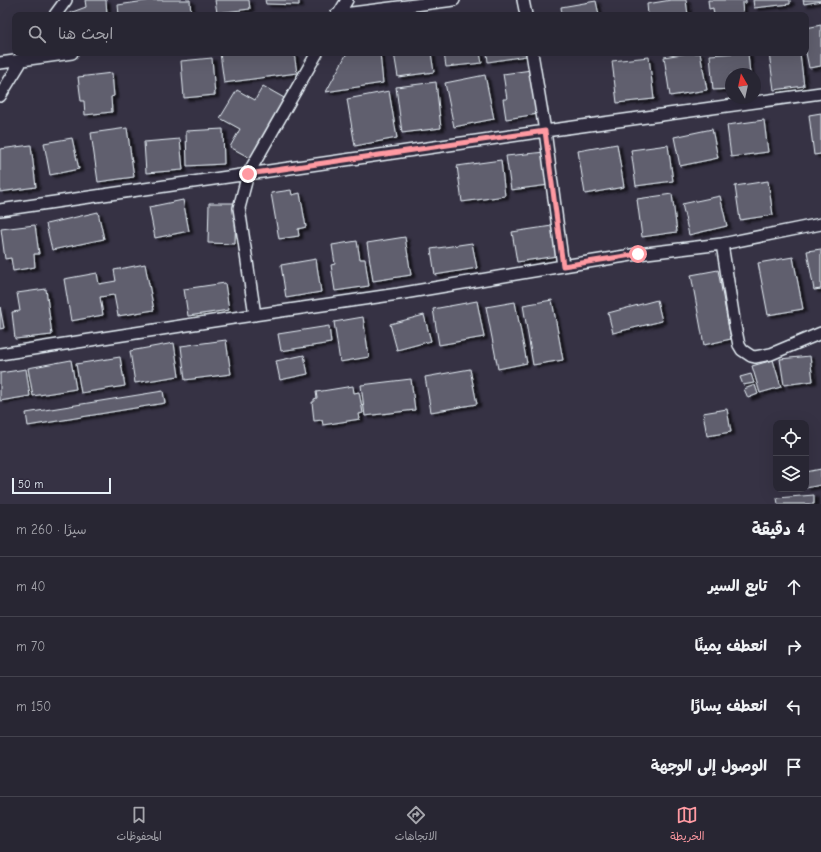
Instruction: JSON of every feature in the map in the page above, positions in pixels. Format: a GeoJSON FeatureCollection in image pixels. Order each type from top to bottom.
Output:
{"type":"FeatureCollection","features":[{"type":"Feature","properties":{"kind":"street"},"geometry":{"type":"LineString","coordinates":[[57,12],[66,0]]}},
{"type":"Feature","properties":{"kind":"street"},"geometry":{"type":"LineString","coordinates":[[340,12],[347,0]]}},
{"type":"Feature","properties":{"kind":"street"},"geometry":{"type":"LineString","coordinates":[[361,12],[454,0]]}},
{"type":"Feature","properties":{"kind":"street"},"geometry":{"type":"LineString","coordinates":[[523,0],[525,12]]}},
{"type":"Feature","properties":{"kind":"street"},"geometry":{"type":"LineString","coordinates":[[0,63],[25,57],[37,56]]}},
{"type":"Feature","properties":{"kind":"street"},"geometry":{"type":"LineString","coordinates":[[255,315],[239,208],[248,174],[315,56]]}},
{"type":"Feature","properties":{"kind":"street"},"geometry":{"type":"LineString","coordinates":[[532,56],[545,131],[563,266]]}},
{"type":"Feature","properties":{"kind":"street"},"geometry":{"type":"LineString","coordinates":[[0,96],[25,57]]}},
{"type":"Feature","properties":{"kind":"street"},"geometry":{"type":"LineString","coordinates":[[0,210],[545,131],[821,93]]}},
{"type":"Feature","properties":{"kind":"street"},"geometry":{"type":"LineString","coordinates":[[0,354],[398,294],[638,254],[722,244],[821,224]]}},
{"type":"Feature","properties":{"kind":"street"},"geometry":{"type":"LineString","coordinates":[[722,244],[739,345],[746,354],[755,357],[770,354],[821,333]]}},
{"type":"Feature","properties":{"kind":"building"},"geometry":{"type":"Polygon","coordinates":[[[85,0],[106,0],[107,12],[72,12],[86,7],[85,0]]]}},
{"type":"Feature","properties":{"kind":"building"},"geometry":{"type":"Polygon","coordinates":[[[152,0],[190,0],[191,12],[119,12],[118,5],[152,0]]]}},
{"type":"Feature","properties":{"kind":"building"},"geometry":{"type":"Polygon","coordinates":[[[215,0],[249,0],[250,9],[217,12],[215,0]]]}},
{"type":"Feature","properties":{"kind":"building"},"geometry":{"type":"Polygon","coordinates":[[[265,0],[299,0],[299,5],[266,4],[265,0]]]}},
{"type":"Feature","properties":{"kind":"building"},"geometry":{"type":"Polygon","coordinates":[[[671,0],[686,0],[688,12],[648,12],[647,4],[671,0]]]}},
{"type":"Feature","properties":{"kind":"building"},"geometry":{"type":"Polygon","coordinates":[[[708,0],[746,0],[746,3],[742,3],[743,12],[714,12],[713,8],[709,9],[708,0]]]}},
{"type":"Feature","properties":{"kind":"building"},"geometry":{"type":"Polygon","coordinates":[[[753,0],[790,0],[790,4],[754,8],[753,0]]]}},
{"type":"Feature","properties":{"kind":"building"},"geometry":{"type":"Polygon","coordinates":[[[803,0],[821,0],[821,1],[804,4],[803,0]]]}},
{"type":"Feature","properties":{"kind":"building"},"geometry":{"type":"Polygon","coordinates":[[[596,1],[598,12],[562,12],[561,7],[596,1]]]}},
{"type":"Feature","properties":{"kind":"building"},"geometry":{"type":"Polygon","coordinates":[[[821,25],[821,66],[809,68],[807,56],[809,56],[809,27],[821,25]]]}},
{"type":"Feature","properties":{"kind":"building"},"geometry":{"type":"Polygon","coordinates":[[[220,56],[294,56],[297,73],[224,83],[220,56]]]}},
{"type":"Feature","properties":{"kind":"building"},"geometry":{"type":"Polygon","coordinates":[[[345,56],[380,56],[383,83],[326,92],[345,56]]]}},
{"type":"Feature","properties":{"kind":"building"},"geometry":{"type":"Polygon","coordinates":[[[394,56],[431,56],[434,72],[398,77],[394,56]]]}},
{"type":"Feature","properties":{"kind":"building"},"geometry":{"type":"Polygon","coordinates":[[[444,56],[481,56],[482,63],[446,67],[444,56]]]}},
{"type":"Feature","properties":{"kind":"building"},"geometry":{"type":"Polygon","coordinates":[[[487,56],[526,56],[488,62],[487,56]]]}},
{"type":"Feature","properties":{"kind":"building"},"geometry":{"type":"Polygon","coordinates":[[[701,56],[707,90],[670,96],[664,57],[701,56]]]}},
{"type":"Feature","properties":{"kind":"building"},"geometry":{"type":"Polygon","coordinates":[[[710,56],[748,56],[749,68],[725,68],[725,89],[713,90],[710,56]]]}},
{"type":"Feature","properties":{"kind":"building"},"geometry":{"type":"Polygon","coordinates":[[[769,56],[800,56],[804,86],[774,90],[769,56]]]}},
{"type":"Feature","properties":{"kind":"building"},"geometry":{"type":"Polygon","coordinates":[[[649,57],[654,99],[617,103],[612,61],[649,57]]]}},
{"type":"Feature","properties":{"kind":"building"},"geometry":{"type":"Polygon","coordinates":[[[212,58],[215,95],[184,98],[181,61],[212,58]]]}},
{"type":"Feature","properties":{"kind":"building"},"geometry":{"type":"Polygon","coordinates":[[[531,70],[538,114],[506,119],[503,99],[507,99],[503,74],[531,70]]]}},
{"type":"Feature","properties":{"kind":"building"},"geometry":{"type":"Polygon","coordinates":[[[112,73],[114,96],[111,97],[112,112],[85,115],[84,101],[81,101],[78,77],[112,73]]]}},
{"type":"Feature","properties":{"kind":"building"},"geometry":{"type":"Polygon","coordinates":[[[485,75],[494,119],[454,127],[445,83],[485,75]]]}},
{"type":"Feature","properties":{"kind":"building"},"geometry":{"type":"Polygon","coordinates":[[[436,82],[441,128],[402,133],[396,87],[436,82]]]}},
{"type":"Feature","properties":{"kind":"building"},"geometry":{"type":"Polygon","coordinates":[[[263,86],[286,99],[252,159],[230,147],[240,129],[220,118],[237,90],[255,100],[263,86]]]}},
{"type":"Feature","properties":{"kind":"building"},"geometry":{"type":"Polygon","coordinates":[[[389,91],[397,138],[355,146],[347,99],[389,91]]]}},
{"type":"Feature","properties":{"kind":"building"},"geometry":{"type":"Polygon","coordinates":[[[821,113],[821,154],[814,155],[809,115],[821,113]]]}},
{"type":"Feature","properties":{"kind":"building"},"geometry":{"type":"Polygon","coordinates":[[[764,120],[768,152],[731,157],[727,125],[764,120]]]}},
{"type":"Feature","properties":{"kind":"building"},"geometry":{"type":"Polygon","coordinates":[[[127,128],[134,177],[98,182],[91,133],[127,128]]]}},
{"type":"Feature","properties":{"kind":"building"},"geometry":{"type":"Polygon","coordinates":[[[223,129],[224,164],[187,166],[186,131],[223,129]]]}},
{"type":"Feature","properties":{"kind":"building"},"geometry":{"type":"Polygon","coordinates":[[[712,129],[718,158],[680,166],[674,137],[712,129]]]}},
{"type":"Feature","properties":{"kind":"building"},"geometry":{"type":"Polygon","coordinates":[[[72,138],[79,169],[50,175],[44,143],[72,138]]]}},
{"type":"Feature","properties":{"kind":"building"},"geometry":{"type":"Polygon","coordinates":[[[180,139],[183,170],[146,173],[144,142],[180,139]]]}},
{"type":"Feature","properties":{"kind":"building"},"geometry":{"type":"Polygon","coordinates":[[[617,144],[624,187],[585,194],[578,151],[617,144]]]}},
{"type":"Feature","properties":{"kind":"building"},"geometry":{"type":"Polygon","coordinates":[[[31,145],[36,187],[0,192],[0,149],[31,145]]]}},
{"type":"Feature","properties":{"kind":"building"},"geometry":{"type":"Polygon","coordinates":[[[668,145],[673,181],[636,186],[631,150],[668,145]]]}},
{"type":"Feature","properties":{"kind":"building"},"geometry":{"type":"Polygon","coordinates":[[[545,152],[549,185],[511,190],[506,156],[545,152]]]}},
{"type":"Feature","properties":{"kind":"building"},"geometry":{"type":"Polygon","coordinates":[[[501,160],[505,196],[462,202],[457,166],[501,160]]]}},
{"type":"Feature","properties":{"kind":"building"},"geometry":{"type":"Polygon","coordinates":[[[768,181],[773,215],[740,220],[735,186],[768,181]]]}},
{"type":"Feature","properties":{"kind":"building"},"geometry":{"type":"Polygon","coordinates":[[[291,190],[292,195],[300,193],[306,227],[298,229],[299,236],[279,239],[271,193],[291,190]]]}},
{"type":"Feature","properties":{"kind":"building"},"geometry":{"type":"Polygon","coordinates":[[[672,194],[677,232],[642,237],[637,199],[672,194]]]}},
{"type":"Feature","properties":{"kind":"building"},"geometry":{"type":"Polygon","coordinates":[[[720,196],[727,226],[689,235],[682,204],[720,196]]]}},
{"type":"Feature","properties":{"kind":"building"},"geometry":{"type":"Polygon","coordinates":[[[183,200],[189,231],[155,238],[149,207],[183,200]]]}},
{"type":"Feature","properties":{"kind":"building"},"geometry":{"type":"Polygon","coordinates":[[[209,203],[236,203],[235,244],[208,243],[209,203]]]}},
{"type":"Feature","properties":{"kind":"building"},"geometry":{"type":"Polygon","coordinates":[[[98,212],[104,239],[52,250],[46,224],[98,212]]]}},
{"type":"Feature","properties":{"kind":"building"},"geometry":{"type":"Polygon","coordinates":[[[35,225],[39,254],[34,254],[35,267],[13,271],[11,258],[5,259],[1,229],[35,225]]]}},
{"type":"Feature","properties":{"kind":"building"},"geometry":{"type":"Polygon","coordinates":[[[552,226],[557,256],[517,262],[512,232],[552,226]]]}},
{"type":"Feature","properties":{"kind":"building"},"geometry":{"type":"Polygon","coordinates":[[[405,237],[411,275],[373,281],[367,243],[405,237]]]}},
{"type":"Feature","properties":{"kind":"building"},"geometry":{"type":"Polygon","coordinates":[[[357,241],[360,259],[365,259],[369,286],[335,291],[331,265],[335,264],[332,245],[357,241]]]}},
{"type":"Feature","properties":{"kind":"building"},"geometry":{"type":"Polygon","coordinates":[[[472,243],[477,268],[435,275],[431,249],[472,243]]]}},
{"type":"Feature","properties":{"kind":"building"},"geometry":{"type":"Polygon","coordinates":[[[821,249],[821,289],[814,290],[807,251],[821,249]]]}},
{"type":"Feature","properties":{"kind":"building"},"geometry":{"type":"Polygon","coordinates":[[[793,257],[803,309],[768,315],[758,263],[793,257]]]}},
{"type":"Feature","properties":{"kind":"building"},"geometry":{"type":"Polygon","coordinates":[[[316,259],[321,292],[286,298],[281,265],[316,259]]]}},
{"type":"Feature","properties":{"kind":"building"},"geometry":{"type":"Polygon","coordinates":[[[145,264],[154,310],[118,316],[114,295],[100,297],[103,315],[71,321],[64,279],[97,273],[99,284],[116,281],[114,270],[145,264]]]}},
{"type":"Feature","properties":{"kind":"building"},"geometry":{"type":"Polygon","coordinates":[[[718,270],[731,339],[704,345],[691,275],[718,270]]]}},
{"type":"Feature","properties":{"kind":"building"},"geometry":{"type":"Polygon","coordinates":[[[225,283],[229,310],[188,316],[184,289],[225,283]]]}},
{"type":"Feature","properties":{"kind":"building"},"geometry":{"type":"Polygon","coordinates":[[[46,289],[52,335],[15,339],[12,312],[20,311],[17,293],[46,289]]]}},
{"type":"Feature","properties":{"kind":"building"},"geometry":{"type":"Polygon","coordinates":[[[552,300],[563,360],[533,365],[523,305],[552,300]]]}},
{"type":"Feature","properties":{"kind":"building"},"geometry":{"type":"Polygon","coordinates":[[[657,300],[662,321],[613,333],[608,313],[657,300]]]}},
{"type":"Feature","properties":{"kind":"building"},"geometry":{"type":"Polygon","coordinates":[[[477,301],[484,337],[439,345],[433,309],[477,301]]]}},
{"type":"Feature","properties":{"kind":"building"},"geometry":{"type":"Polygon","coordinates":[[[515,302],[527,363],[498,369],[486,307],[515,302]]]}},
{"type":"Feature","properties":{"kind":"building"},"geometry":{"type":"Polygon","coordinates":[[[0,307],[4,328],[0,329],[0,307]]]}},
{"type":"Feature","properties":{"kind":"building"},"geometry":{"type":"Polygon","coordinates":[[[424,315],[431,341],[397,350],[390,324],[424,315]]]}},
{"type":"Feature","properties":{"kind":"building"},"geometry":{"type":"Polygon","coordinates":[[[363,317],[369,357],[340,362],[334,322],[363,317]]]}},
{"type":"Feature","properties":{"kind":"building"},"geometry":{"type":"Polygon","coordinates":[[[329,326],[331,343],[281,351],[278,334],[329,326]]]}},
{"type":"Feature","properties":{"kind":"building"},"geometry":{"type":"Polygon","coordinates":[[[226,340],[231,374],[185,380],[181,346],[226,340]]]}},
{"type":"Feature","properties":{"kind":"building"},"geometry":{"type":"Polygon","coordinates":[[[174,343],[179,376],[135,383],[130,351],[174,343]]]}},
{"type":"Feature","properties":{"kind":"building"},"geometry":{"type":"Polygon","coordinates":[[[304,355],[308,374],[280,380],[276,361],[304,355]]]}},
{"type":"Feature","properties":{"kind":"building"},"geometry":{"type":"Polygon","coordinates":[[[810,356],[813,381],[784,385],[780,359],[810,356]]]}},
{"type":"Feature","properties":{"kind":"building"},"geometry":{"type":"Polygon","coordinates":[[[120,357],[125,386],[81,393],[76,364],[120,357]]]}},
{"type":"Feature","properties":{"kind":"building"},"geometry":{"type":"Polygon","coordinates":[[[71,360],[76,389],[33,396],[28,368],[71,360]]]}},
{"type":"Feature","properties":{"kind":"building"},"geometry":{"type":"Polygon","coordinates":[[[773,360],[781,387],[760,393],[752,366],[773,360]]]}},
{"type":"Feature","properties":{"kind":"building"},"geometry":{"type":"Polygon","coordinates":[[[26,369],[30,396],[0,401],[0,373],[26,369]]]}},
{"type":"Feature","properties":{"kind":"building"},"geometry":{"type":"Polygon","coordinates":[[[470,369],[477,404],[431,412],[425,377],[470,369]]]}},
{"type":"Feature","properties":{"kind":"building"},"geometry":{"type":"Polygon","coordinates":[[[751,374],[754,383],[743,385],[740,377],[751,374]]]}},
{"type":"Feature","properties":{"kind":"building"},"geometry":{"type":"Polygon","coordinates":[[[411,379],[415,410],[365,416],[361,385],[411,379]]]}},
{"type":"Feature","properties":{"kind":"building"},"geometry":{"type":"Polygon","coordinates":[[[755,385],[758,394],[748,398],[744,389],[755,385]]]}},
{"type":"Feature","properties":{"kind":"building"},"geometry":{"type":"Polygon","coordinates":[[[353,386],[354,393],[359,392],[363,413],[359,414],[360,419],[323,425],[322,420],[314,421],[312,402],[314,402],[314,399],[317,398],[316,392],[353,386]]]}},
{"type":"Feature","properties":{"kind":"building"},"geometry":{"type":"Polygon","coordinates":[[[163,391],[165,403],[28,426],[26,413],[163,391]]]}},
{"type":"Feature","properties":{"kind":"building"},"geometry":{"type":"Polygon","coordinates":[[[727,409],[731,432],[707,436],[703,413],[727,409]]]}},
{"type":"Feature","properties":{"kind":"building"},"geometry":{"type":"Polygon","coordinates":[[[821,469],[821,485],[809,487],[809,471],[821,469]]]}},
{"type":"Feature","properties":{"kind":"building"},"geometry":{"type":"Polygon","coordinates":[[[814,495],[814,504],[778,504],[777,498],[814,495]]]}},
{"type":"Feature","properties":{"kind":"route"},"geometry":{"type":"LineString","coordinates":[[248,174],[545,131],[563,266],[638,254]]}}]}
